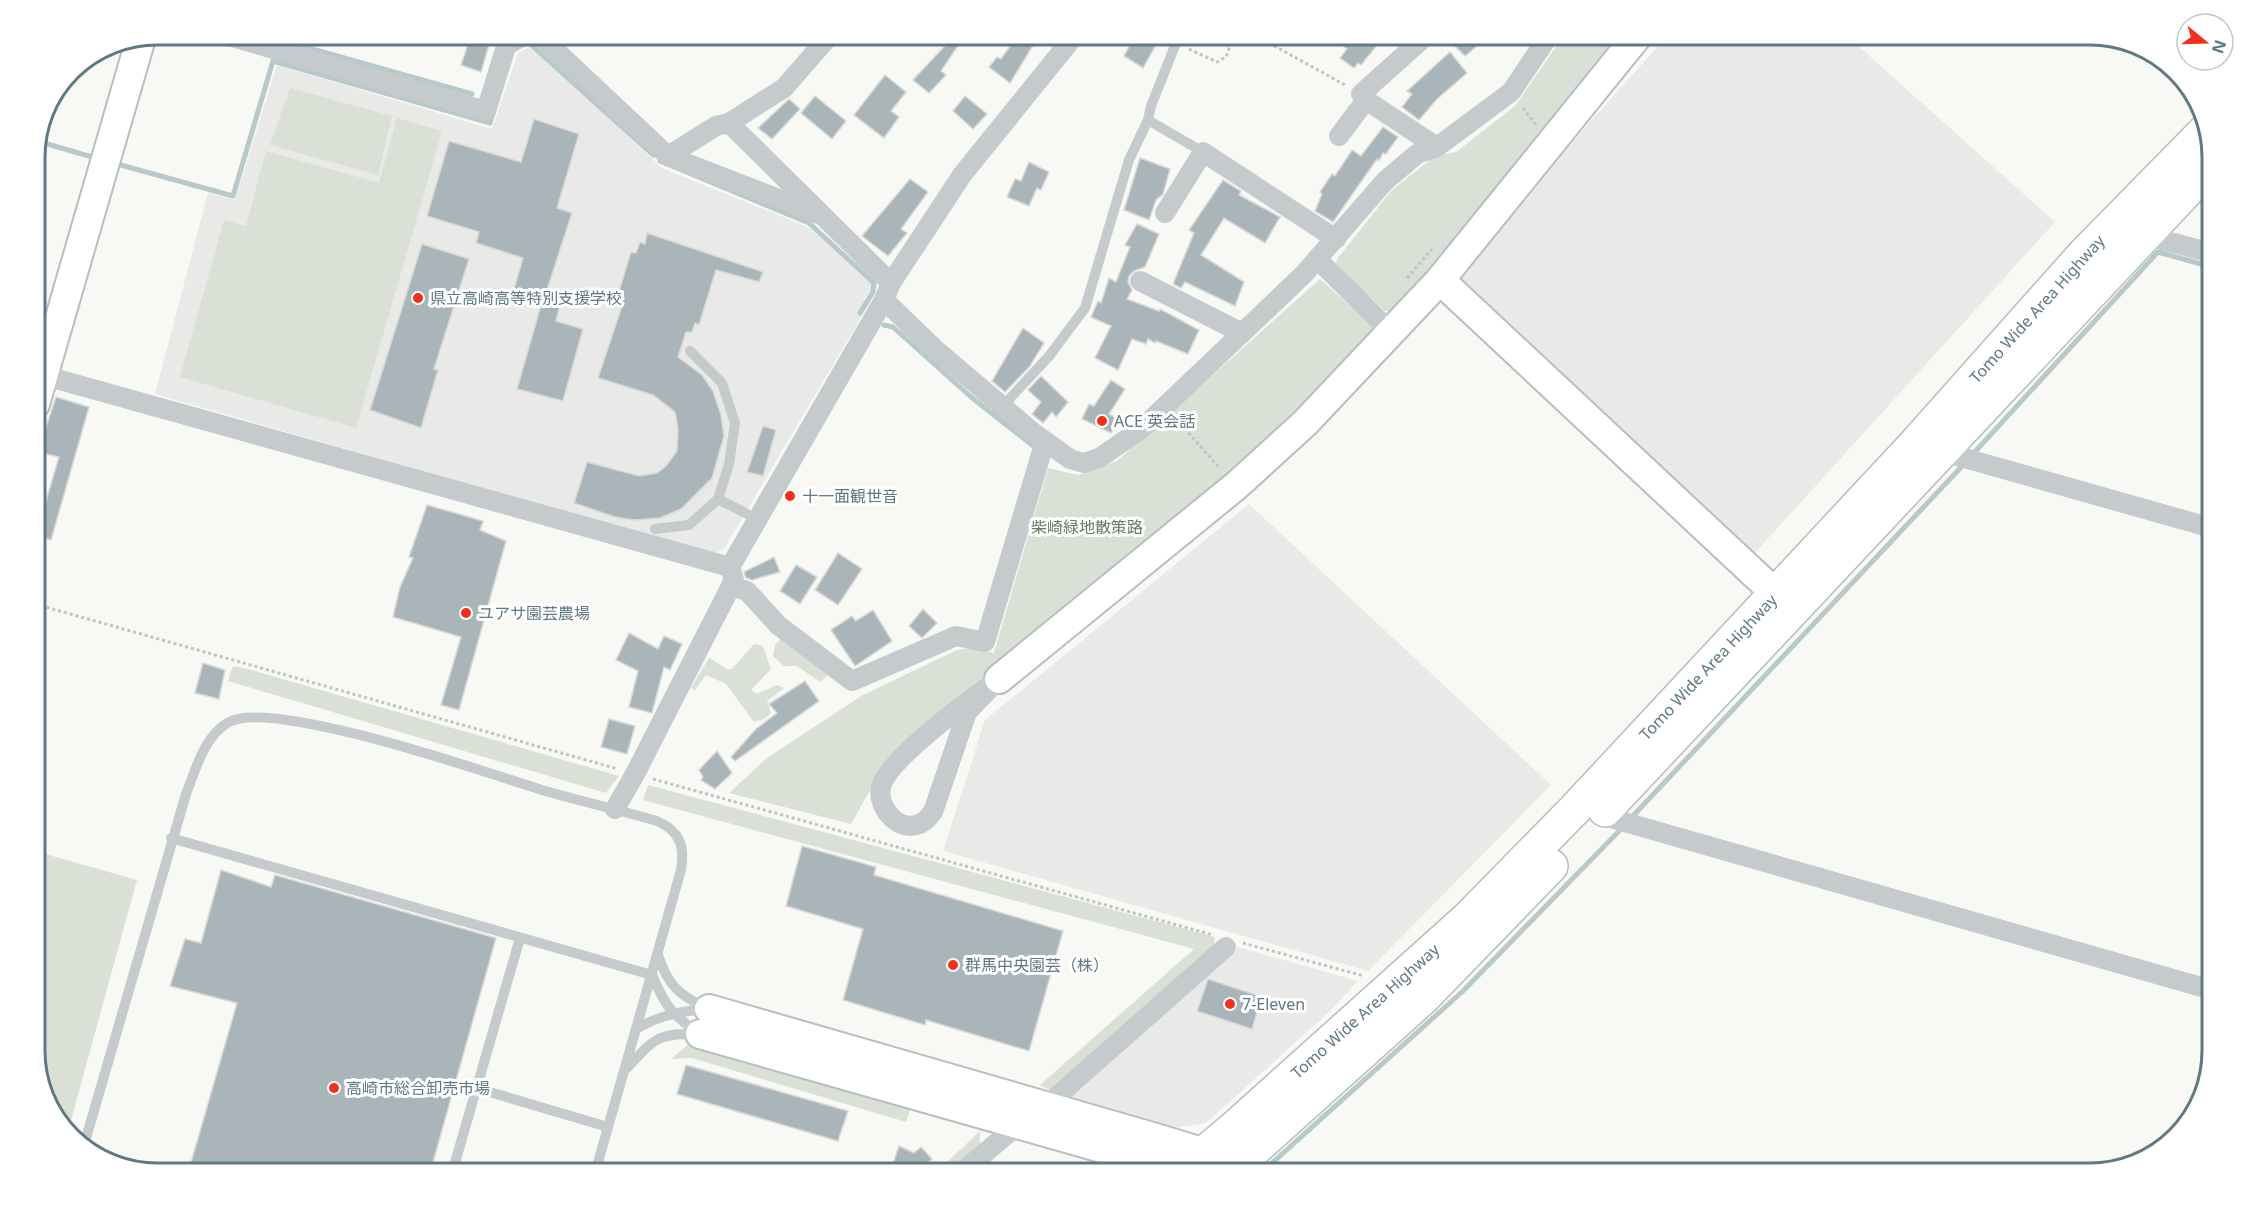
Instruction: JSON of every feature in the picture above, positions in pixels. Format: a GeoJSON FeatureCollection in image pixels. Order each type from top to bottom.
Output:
{"type":"FeatureCollection","features":[{"type":"Feature","properties":{"kind":"highway","name":"Tomo Wide Area Highway"},"geometry":{"type":"LineString","coordinates":[[1218,1163],[1467,919],[1574,810],[1931,427],[2086,252],[2200,136]]}},
{"type":"Feature","properties":{"kind":"highway","name":"Tomo Wide Area Highway"},"geometry":{"type":"LineString","coordinates":[[1219,1163],[1424,997],[1600,815],[2202,174]]}},
{"type":"Feature","properties":{"kind":"street"},"geometry":{"type":"LineString","coordinates":[[260,45],[486,111],[507,45]]}},
{"type":"Feature","properties":{"kind":"street"},"geometry":{"type":"LineString","coordinates":[[550,45],[668,156],[822,216]]}},
{"type":"Feature","properties":{"kind":"street"},"geometry":{"type":"LineString","coordinates":[[668,156],[716,126],[729,123],[784,88],[821,45]]}},
{"type":"Feature","properties":{"kind":"street"},"geometry":{"type":"LineString","coordinates":[[615,808],[635,774],[757,519],[887,291],[962,175],[1067,45]]}},
{"type":"Feature","properties":{"kind":"street"},"geometry":{"type":"LineString","coordinates":[[1361,94],[1416,45]]}},
{"type":"Feature","properties":{"kind":"street"},"geometry":{"type":"LineString","coordinates":[[729,123],[822,216],[935,349],[1045,441],[1070,459],[1084,463],[1115,449],[1165,405],[1317,260],[1385,181],[1417,154],[1437,147],[1511,92],[1543,45]]}},
{"type":"Feature","properties":{"kind":"street"},"geometry":{"type":"LineString","coordinates":[[999,679],[967,712],[933,812],[922,823],[908,825],[891,818],[881,805],[881,786],[890,770],[952,712],[999,679],[1237,485],[1305,423],[1440,280],[1630,45]]}},
{"type":"Feature","properties":{"kind":"street"},"geometry":{"type":"LineString","coordinates":[[45,354],[138,47]]}},
{"type":"Feature","properties":{"kind":"street"},"geometry":{"type":"LineString","coordinates":[[1339,136],[1366,100],[1437,147]]}},
{"type":"Feature","properties":{"kind":"street"},"geometry":{"type":"LineString","coordinates":[[1165,213],[1203,152],[1336,239]]}},
{"type":"Feature","properties":{"kind":"street"},"geometry":{"type":"LineString","coordinates":[[2144,235],[2202,250]]}},
{"type":"Feature","properties":{"kind":"street"},"geometry":{"type":"LineString","coordinates":[[1317,260],[1391,332]]}},
{"type":"Feature","properties":{"kind":"street"},"geometry":{"type":"LineString","coordinates":[[1440,280],[1776,594]]}},
{"type":"Feature","properties":{"kind":"street"},"geometry":{"type":"LineString","coordinates":[[1140,281],[1240,332]]}},
{"type":"Feature","properties":{"kind":"street"},"geometry":{"type":"LineString","coordinates":[[45,376],[730,577],[747,591],[778,625],[852,681],[956,636],[986,642],[1045,441]]}},
{"type":"Feature","properties":{"kind":"street"},"geometry":{"type":"LineString","coordinates":[[1943,452],[2202,525]]}},
{"type":"Feature","properties":{"kind":"street"},"geometry":{"type":"LineString","coordinates":[[1600,815],[2202,987]]}},
{"type":"Feature","properties":{"kind":"street"},"geometry":{"type":"LineString","coordinates":[[973,1163],[1018,1124],[1046,1106],[1229,942]]}},
{"type":"Feature","properties":{"kind":"street"},"geometry":{"type":"LineString","coordinates":[[704,1022],[1046,1106],[1196,1163]]}},
{"type":"Feature","properties":{"kind":"street"},"geometry":{"type":"LineString","coordinates":[[704,1022],[1018,1124],[1186,1163]]}},
{"type":"Feature","properties":{"kind":"lane"},"geometry":{"type":"LineString","coordinates":[[1003,406],[1056,347],[1085,308],[1129,160],[1148,120],[1173,45]]}},
{"type":"Feature","properties":{"kind":"lane"},"geometry":{"type":"LineString","coordinates":[[1148,120],[1203,152]]}},
{"type":"Feature","properties":{"kind":"lane"},"geometry":{"type":"LineString","coordinates":[[655,529],[689,525],[718,499],[729,465],[735,423],[722,383],[690,351]]}},
{"type":"Feature","properties":{"kind":"lane"},"geometry":{"type":"LineString","coordinates":[[718,499],[757,519]]}},
{"type":"Feature","properties":{"kind":"lane"},"geometry":{"type":"LineString","coordinates":[[86,1137],[171,838],[205,748],[230,721],[249,716],[336,728],[615,808],[669,826],[682,844],[681,870],[598,1163]]}},
{"type":"Feature","properties":{"kind":"lane"},"geometry":{"type":"LineString","coordinates":[[171,838],[652,975]]}},
{"type":"Feature","properties":{"kind":"lane"},"geometry":{"type":"LineString","coordinates":[[455,1163],[520,938]]}},
{"type":"Feature","properties":{"kind":"lane"},"geometry":{"type":"LineString","coordinates":[[658,955],[665,976],[704,1022]]}},
{"type":"Feature","properties":{"kind":"lane"},"geometry":{"type":"LineString","coordinates":[[652,975],[663,1003],[673,1013],[704,1022]]}},
{"type":"Feature","properties":{"kind":"lane"},"geometry":{"type":"LineString","coordinates":[[636,1029],[655,1018],[673,1013],[704,1022]]}},
{"type":"Feature","properties":{"kind":"lane"},"geometry":{"type":"LineString","coordinates":[[624,1071],[653,1039],[675,1034],[704,1022]]}},
{"type":"Feature","properties":{"kind":"lane"},"geometry":{"type":"LineString","coordinates":[[476,1088],[608,1127]]}},
{"type":"Feature","properties":{"kind":"path"},"geometry":{"type":"LineString","coordinates":[[1186,45],[1217,62],[1226,57],[1230,45]]}},
{"type":"Feature","properties":{"kind":"path"},"geometry":{"type":"LineString","coordinates":[[1273,45],[1361,94]]}},
{"type":"Feature","properties":{"kind":"path"},"geometry":{"type":"LineString","coordinates":[[1511,92],[1536,125]]}},
{"type":"Feature","properties":{"kind":"path"},"geometry":{"type":"LineString","coordinates":[[1165,405],[1219,468],[1210,476]]}},
{"type":"Feature","properties":{"kind":"path"},"geometry":{"type":"LineString","coordinates":[[45,607],[1229,942],[1368,978]]}},
{"type":"Feature","properties":{"kind":"shaded area"},"geometry":{"type":"Polygon","coordinates":[[[1659,45],[1857,45],[2055,222],[1752,556],[1452,277],[1659,45]]]}},
{"type":"Feature","properties":{"kind":"shaded area"},"geometry":{"type":"Polygon","coordinates":[[[532,46],[662,168],[808,227],[877,282],[876,292],[724,549],[711,554],[155,394],[208,193],[235,200],[277,65],[492,129],[518,53],[532,46]]]}},
{"type":"Feature","properties":{"kind":"shaded area"},"geometry":{"type":"Polygon","coordinates":[[[1249,504],[1551,785],[1368,971],[943,851],[985,720],[1249,504]]]}},
{"type":"Feature","properties":{"kind":"shaded area"},"geometry":{"type":"Polygon","coordinates":[[[1238,947],[1358,981],[1330,1011],[1206,1123],[1175,1128],[1070,1097],[1238,947]]]}},
{"type":"Feature","properties":{"kind":"green space"},"geometry":{"type":"Polygon","coordinates":[[[1557,45],[1618,45],[1396,311],[1385,311],[1336,266],[1337,259],[1392,190],[1435,156],[1456,152],[1515,106],[1557,45]]]}},
{"type":"Feature","properties":{"kind":"green space"},"geometry":{"type":"Polygon","coordinates":[[[290,88],[392,116],[378,175],[270,145],[290,88]]]}},
{"type":"Feature","properties":{"kind":"green space"},"geometry":{"type":"Polygon","coordinates":[[[397,118],[442,131],[356,428],[180,377],[224,220],[246,226],[266,151],[379,183],[397,118]]]}},
{"type":"Feature","properties":{"kind":"green space","name":"柴崎緑地散策路"},"geometry":{"type":"Polygon","coordinates":[[[1320,279],[1373,326],[1372,340],[1220,486],[883,767],[851,824],[729,793],[767,758],[863,695],[957,650],[970,648],[994,653],[1048,468],[1078,475],[1117,461],[1320,279]]]}},
{"type":"Feature","properties":{"kind":"green space"},"geometry":{"type":"Polygon","coordinates":[[[784,635],[830,673],[820,682],[797,666],[784,666],[773,656],[775,645],[784,635]]]}},
{"type":"Feature","properties":{"kind":"green space"},"geometry":{"type":"Polygon","coordinates":[[[754,644],[763,646],[771,669],[751,690],[757,694],[777,685],[784,688],[767,701],[771,713],[764,719],[754,722],[726,684],[706,675],[695,690],[691,688],[709,658],[727,669],[732,669],[754,644]]]}},
{"type":"Feature","properties":{"kind":"green space"},"geometry":{"type":"Polygon","coordinates":[[[233,666],[619,776],[606,793],[228,681],[233,666]]]}},
{"type":"Feature","properties":{"kind":"green space"},"geometry":{"type":"Polygon","coordinates":[[[648,785],[1215,937],[1213,951],[1050,1090],[1040,1085],[1194,949],[643,800],[648,785]]]}},
{"type":"Feature","properties":{"kind":"green space"},"geometry":{"type":"Polygon","coordinates":[[[45,854],[137,880],[71,1122],[51,1087],[45,1059],[45,854]]]}},
{"type":"Feature","properties":{"kind":"green space"},"geometry":{"type":"Polygon","coordinates":[[[689,1044],[911,1107],[906,1122],[692,1058],[671,1059],[689,1044]]]}},
{"type":"Feature","properties":{"kind":"green space"},"geometry":{"type":"Polygon","coordinates":[[[980,1131],[980,1147],[961,1163],[946,1163],[980,1131]]]}},
{"type":"Feature","properties":{"kind":"building"},"geometry":{"type":"Polygon","coordinates":[[[468,45],[489,45],[481,72],[461,65],[468,45]]]}},
{"type":"Feature","properties":{"kind":"building"},"geometry":{"type":"Polygon","coordinates":[[[946,45],[958,45],[941,71],[946,75],[929,93],[913,80],[946,45]]]}},
{"type":"Feature","properties":{"kind":"building"},"geometry":{"type":"Polygon","coordinates":[[[1011,45],[1033,45],[1010,83],[989,67],[997,57],[1001,59],[1011,45]]]}},
{"type":"Feature","properties":{"kind":"building"},"geometry":{"type":"Polygon","coordinates":[[[1130,45],[1156,45],[1143,68],[1124,56],[1130,45]]]}},
{"type":"Feature","properties":{"kind":"building"},"geometry":{"type":"Polygon","coordinates":[[[1377,45],[1361,65],[1358,63],[1354,68],[1340,58],[1347,49],[1343,46],[1377,45]]]}},
{"type":"Feature","properties":{"kind":"building"},"geometry":{"type":"Polygon","coordinates":[[[1454,45],[1478,45],[1465,56],[1454,45]]]}},
{"type":"Feature","properties":{"kind":"building"},"geometry":{"type":"Polygon","coordinates":[[[1450,52],[1467,73],[1437,99],[1419,120],[1402,107],[1412,94],[1407,91],[1450,52]]]}},
{"type":"Feature","properties":{"kind":"building"},"geometry":{"type":"Polygon","coordinates":[[[885,75],[906,92],[891,111],[899,117],[884,138],[854,115],[885,75]]]}},
{"type":"Feature","properties":{"kind":"building"},"geometry":{"type":"Polygon","coordinates":[[[815,96],[846,121],[832,139],[801,113],[815,96]]]}},
{"type":"Feature","properties":{"kind":"building"},"geometry":{"type":"Polygon","coordinates":[[[965,96],[987,114],[973,129],[953,111],[965,96]]]}},
{"type":"Feature","properties":{"kind":"building"},"geometry":{"type":"Polygon","coordinates":[[[789,99],[800,109],[772,139],[758,128],[789,99]]]}},
{"type":"Feature","properties":{"kind":"building"},"geometry":{"type":"Polygon","coordinates":[[[534,119],[579,134],[557,208],[572,213],[545,296],[561,302],[556,321],[583,329],[563,401],[517,389],[541,305],[512,296],[523,258],[476,243],[479,232],[427,216],[449,141],[521,162],[534,119]]]}},
{"type":"Feature","properties":{"kind":"building"},"geometry":{"type":"Polygon","coordinates":[[[1383,127],[1398,137],[1386,154],[1383,153],[1379,161],[1377,159],[1333,222],[1315,211],[1322,194],[1320,192],[1332,174],[1335,176],[1352,150],[1361,156],[1383,127]]]}},
{"type":"Feature","properties":{"kind":"building"},"geometry":{"type":"Polygon","coordinates":[[[1140,158],[1170,169],[1163,194],[1156,200],[1149,220],[1124,210],[1140,158]]]}},
{"type":"Feature","properties":{"kind":"building"},"geometry":{"type":"Polygon","coordinates":[[[1029,162],[1049,172],[1041,190],[1037,188],[1029,206],[1007,197],[1015,179],[1021,181],[1029,162]]]}},
{"type":"Feature","properties":{"kind":"building"},"geometry":{"type":"Polygon","coordinates":[[[910,179],[928,192],[901,229],[907,233],[888,256],[862,236],[910,179]]]}},
{"type":"Feature","properties":{"kind":"building"},"geometry":{"type":"Polygon","coordinates":[[[1223,180],[1241,191],[1239,195],[1280,217],[1265,243],[1224,218],[1201,255],[1244,282],[1235,306],[1185,282],[1181,288],[1173,284],[1194,233],[1189,230],[1223,180]]]}},
{"type":"Feature","properties":{"kind":"building"},"geometry":{"type":"Polygon","coordinates":[[[1137,224],[1159,234],[1145,267],[1134,271],[1129,276],[1128,282],[1132,290],[1127,299],[1159,311],[1160,309],[1199,330],[1188,354],[1156,341],[1155,343],[1148,339],[1146,344],[1132,339],[1118,370],[1095,358],[1111,326],[1091,317],[1098,301],[1101,303],[1109,278],[1116,282],[1130,247],[1125,245],[1137,224]]]}},
{"type":"Feature","properties":{"kind":"building"},"geometry":{"type":"Polygon","coordinates":[[[647,233],[763,272],[759,282],[716,270],[699,325],[695,323],[692,332],[686,332],[678,357],[702,375],[713,391],[721,415],[724,436],[712,478],[681,509],[660,518],[634,520],[615,517],[574,503],[587,462],[639,476],[657,473],[666,466],[677,451],[678,429],[675,412],[653,395],[598,378],[623,303],[616,301],[631,252],[636,253],[640,242],[645,244],[647,233]]]}},
{"type":"Feature","properties":{"kind":"building"},"geometry":{"type":"Polygon","coordinates":[[[422,244],[469,259],[434,369],[438,370],[421,428],[370,410],[422,244]]]}},
{"type":"Feature","properties":{"kind":"building"},"geometry":{"type":"Polygon","coordinates":[[[1023,328],[1044,343],[1030,366],[1005,392],[992,381],[1023,328]]]}},
{"type":"Feature","properties":{"kind":"building"},"geometry":{"type":"Polygon","coordinates":[[[1041,376],[1068,402],[1056,417],[1052,412],[1043,423],[1032,414],[1041,402],[1028,390],[1041,376]]]}},
{"type":"Feature","properties":{"kind":"building"},"geometry":{"type":"Polygon","coordinates":[[[1111,380],[1125,389],[1109,414],[1118,419],[1111,433],[1082,419],[1089,404],[1094,406],[1111,380]]]}},
{"type":"Feature","properties":{"kind":"building"},"geometry":{"type":"Polygon","coordinates":[[[56,397],[89,407],[51,540],[45,538],[45,504],[59,457],[45,454],[45,431],[56,397]]]}},
{"type":"Feature","properties":{"kind":"building"},"geometry":{"type":"Polygon","coordinates":[[[763,426],[776,430],[763,476],[747,472],[763,426]]]}},
{"type":"Feature","properties":{"kind":"building"},"geometry":{"type":"Polygon","coordinates":[[[427,505],[483,521],[480,530],[506,541],[459,710],[441,705],[461,637],[393,617],[400,587],[413,558],[409,557],[427,505]]]}},
{"type":"Feature","properties":{"kind":"building"},"geometry":{"type":"Polygon","coordinates":[[[838,553],[862,569],[838,605],[815,590],[838,553]]]}},
{"type":"Feature","properties":{"kind":"building"},"geometry":{"type":"Polygon","coordinates":[[[774,557],[780,572],[752,580],[746,578],[744,572],[774,557]]]}},
{"type":"Feature","properties":{"kind":"building"},"geometry":{"type":"Polygon","coordinates":[[[796,565],[817,577],[800,604],[780,591],[796,565]]]}},
{"type":"Feature","properties":{"kind":"building"},"geometry":{"type":"Polygon","coordinates":[[[923,609],[937,623],[922,638],[909,626],[923,609]]]}},
{"type":"Feature","properties":{"kind":"building"},"geometry":{"type":"Polygon","coordinates":[[[873,610],[892,641],[855,666],[831,630],[852,616],[856,621],[873,610]]]}},
{"type":"Feature","properties":{"kind":"building"},"geometry":{"type":"Polygon","coordinates":[[[629,633],[658,649],[664,636],[682,644],[670,670],[664,667],[652,713],[629,707],[638,671],[616,660],[629,633]]]}},
{"type":"Feature","properties":{"kind":"building"},"geometry":{"type":"Polygon","coordinates":[[[203,663],[225,670],[219,699],[195,693],[203,663]]]}},
{"type":"Feature","properties":{"kind":"building"},"geometry":{"type":"Polygon","coordinates":[[[805,681],[819,701],[735,761],[731,757],[756,729],[777,713],[769,704],[805,681]]]}},
{"type":"Feature","properties":{"kind":"building"},"geometry":{"type":"Polygon","coordinates":[[[609,719],[635,726],[627,754],[601,747],[609,719]]]}},
{"type":"Feature","properties":{"kind":"building"},"geometry":{"type":"Polygon","coordinates":[[[717,751],[732,773],[715,789],[701,780],[703,777],[699,770],[717,751]]]}},
{"type":"Feature","properties":{"kind":"building","name":"群馬中央園芸（株）"},"geometry":{"type":"Polygon","coordinates":[[[802,846],[876,867],[874,875],[1063,931],[1029,1051],[926,1020],[925,1025],[843,1000],[863,929],[786,906],[802,846]]]}},
{"type":"Feature","properties":{"kind":"building","name":"高崎市総合卸売市場"},"geometry":{"type":"Polygon","coordinates":[[[221,870],[271,887],[275,875],[496,938],[433,1163],[191,1163],[237,1003],[170,986],[185,939],[201,943],[221,870]]]}},
{"type":"Feature","properties":{"kind":"building","name":"7-Eleven"},"geometry":{"type":"Polygon","coordinates":[[[1208,979],[1262,997],[1252,1029],[1197,1011],[1208,979]]]}},
{"type":"Feature","properties":{"kind":"building"},"geometry":{"type":"Polygon","coordinates":[[[686,1065],[848,1111],[838,1141],[677,1094],[686,1065]]]}},
{"type":"Feature","properties":{"kind":"building"},"geometry":{"type":"Polygon","coordinates":[[[899,1146],[914,1153],[921,1147],[932,1159],[927,1163],[893,1163],[899,1146]]]}},
{"type":"Feature","properties":{"kind":"waterway"},"geometry":{"type":"LineString","coordinates":[[298,45],[472,94]]}},
{"type":"Feature","properties":{"kind":"waterway"},"geometry":{"type":"LineString","coordinates":[[513,50],[522,45]]}},
{"type":"Feature","properties":{"kind":"waterway"},"geometry":{"type":"LineString","coordinates":[[531,45],[653,155]]}},
{"type":"Feature","properties":{"kind":"waterway"},"geometry":{"type":"LineString","coordinates":[[117,164],[233,196],[273,61],[490,123],[493,113]]}},
{"type":"Feature","properties":{"kind":"waterway"},"geometry":{"type":"LineString","coordinates":[[46,144],[92,157]]}},
{"type":"Feature","properties":{"kind":"waterway"},"geometry":{"type":"LineString","coordinates":[[660,161],[809,223],[874,283],[873,292],[860,313]]}},
{"type":"Feature","properties":{"kind":"waterway"},"geometry":{"type":"LineString","coordinates":[[1972,455],[2158,252],[2202,264]]}},
{"type":"Feature","properties":{"kind":"waterway"},"geometry":{"type":"LineString","coordinates":[[884,325],[893,327],[971,397],[1032,445]]}},
{"type":"Feature","properties":{"kind":"waterway"},"geometry":{"type":"LineString","coordinates":[[1631,818],[1966,462]]}},
{"type":"Feature","properties":{"kind":"waterway"},"geometry":{"type":"LineString","coordinates":[[1272,1163],[1463,991],[1623,827]]}},
{"type":"Feature","properties":{"kind":"place","name":"県立高崎高等特別支援学校"},"geometry":{"type":"Point","coordinates":[418,298]}},
{"type":"Feature","properties":{"kind":"place","name":"ACE 英会話"},"geometry":{"type":"Point","coordinates":[1102,421]}},
{"type":"Feature","properties":{"kind":"place","name":"十一面観世音"},"geometry":{"type":"Point","coordinates":[790,496]}},
{"type":"Feature","properties":{"kind":"place","name":"ユアサ園芸農場"},"geometry":{"type":"Point","coordinates":[466,613]}},
{"type":"Feature","properties":{"kind":"place","name":"群馬中央園芸（株）"},"geometry":{"type":"Point","coordinates":[953,965]}},
{"type":"Feature","properties":{"kind":"place","name":"7-Eleven"},"geometry":{"type":"Point","coordinates":[1230,1004]}},
{"type":"Feature","properties":{"kind":"place","name":"高崎市総合卸売市場"},"geometry":{"type":"Point","coordinates":[334,1088]}}]}
